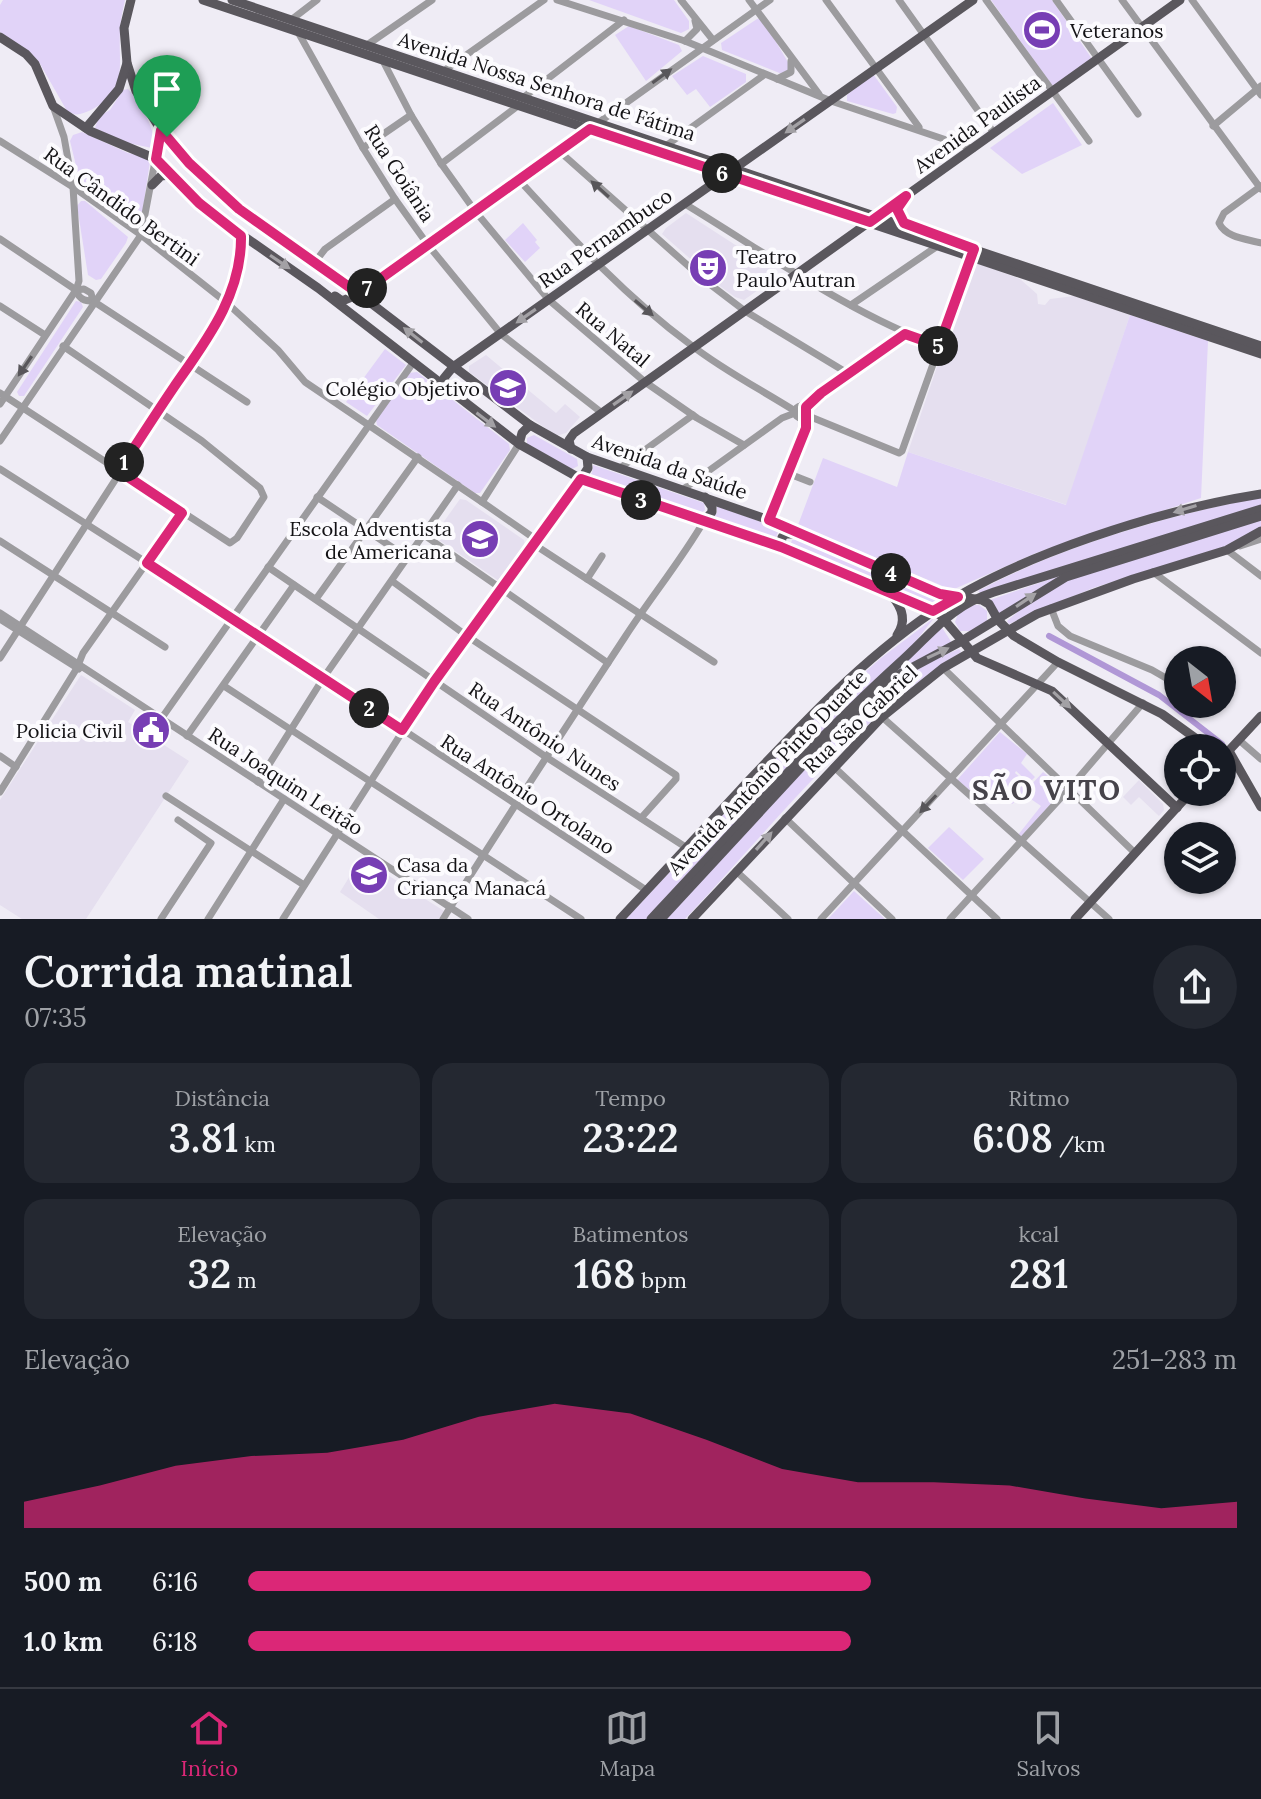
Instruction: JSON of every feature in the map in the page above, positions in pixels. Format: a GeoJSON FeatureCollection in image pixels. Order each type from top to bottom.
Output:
{"type":"FeatureCollection","features":[{"type":"Feature","properties":{"kind":"main road","name":"Avenida da Saúde"},"geometry":{"type":"LineString","coordinates":[[131,0],[124,28],[127,63],[136,91],[161,130],[213,187],[530,425],[587,457],[769,520],[940,594],[978,598]]}},
{"type":"Feature","properties":{"kind":"main road","name":"Avenida Nossa Senhora de Fátima"},"geometry":{"type":"LineString","coordinates":[[203,0],[267,12],[445,70],[590,129],[874,219],[939,245],[973,253]]}},
{"type":"Feature","properties":{"kind":"main road","name":"Avenida Nossa Senhora de Fátima"},"geometry":{"type":"LineString","coordinates":[[232,0],[298,32],[599,123],[667,145],[732,172]]}},
{"type":"Feature","properties":{"kind":"main road","name":"Rua Pernambuco"},"geometry":{"type":"LineString","coordinates":[[453,367],[732,172],[826,99],[876,69],[973,0]]}},
{"type":"Feature","properties":{"kind":"main road","name":"Avenida Paulista"},"geometry":{"type":"LineString","coordinates":[[571,449],[571,436],[602,413],[1180,0]]}},
{"type":"Feature","properties":{"kind":"main road"},"geometry":{"type":"LineString","coordinates":[[0,37],[26,54],[35,64],[53,106]]}},
{"type":"Feature","properties":{"kind":"main road"},"geometry":{"type":"LineString","coordinates":[[86,128],[119,89],[127,63]]}},
{"type":"Feature","properties":{"kind":"main road"},"geometry":{"type":"LineString","coordinates":[[119,89],[126,86],[136,91]]}},
{"type":"Feature","properties":{"kind":"main road","name":"Avenida da Saúde"},"geometry":{"type":"LineString","coordinates":[[53,106],[86,128],[156,159],[212,214],[314,285],[519,444],[581,479],[781,547],[933,611],[969,652],[984,663],[1052,691],[1177,808]]}},
{"type":"Feature","properties":{"kind":"main road"},"geometry":{"type":"LineString","coordinates":[[76,122],[102,108]]}},
{"type":"Feature","properties":{"kind":"main road"},"geometry":{"type":"LineString","coordinates":[[152,185],[161,176],[170,175]]}},
{"type":"Feature","properties":{"kind":"main road"},"geometry":{"type":"LineString","coordinates":[[906,196],[897,209],[900,218],[909,227]]}},
{"type":"Feature","properties":{"kind":"main road","name":"Avenida Nossa Senhora de Fátima"},"geometry":{"type":"LineString","coordinates":[[874,219],[909,227],[973,253],[1260,350]]}},
{"type":"Feature","properties":{"kind":"main road"},"geometry":{"type":"LineString","coordinates":[[315,262],[309,273],[314,285],[342,301],[359,294]]}},
{"type":"Feature","properties":{"kind":"main road"},"geometry":{"type":"LineString","coordinates":[[450,393],[444,378],[453,367]]}},
{"type":"Feature","properties":{"kind":"main road"},"geometry":{"type":"LineString","coordinates":[[519,444],[522,433],[530,425]]}},
{"type":"Feature","properties":{"kind":"main road"},"geometry":{"type":"LineString","coordinates":[[581,479],[588,468],[587,457]]}},
{"type":"Feature","properties":{"kind":"main road"},"geometry":{"type":"LineString","coordinates":[[620,919],[817,708],[893,641],[933,611],[1039,558],[1086,540],[1194,506],[1261,494]]}},
{"type":"Feature","properties":{"kind":"main road"},"geometry":{"type":"LineString","coordinates":[[704,497],[712,512],[704,521]]}},
{"type":"Feature","properties":{"kind":"main road","name":"Avenida Antônio Pinto Duarte"},"geometry":{"type":"LineString","coordinates":[[651,919],[818,740],[943,619],[978,598],[1261,509]]}},
{"type":"Feature","properties":{"kind":"main road","name":"Avenida Antônio Pinto Duarte"},"geometry":{"type":"LineString","coordinates":[[661,919],[831,735],[867,700],[914,665],[998,620],[1066,577],[1261,516]]}},
{"type":"Feature","properties":{"kind":"main road","name":"Rua São Gabriel"},"geometry":{"type":"LineString","coordinates":[[692,919],[882,717],[943,668],[1032,616],[1153,572],[1227,550],[1261,531]]}},
{"type":"Feature","properties":{"kind":"main road"},"geometry":{"type":"LineString","coordinates":[[781,547],[782,537],[786,534],[801,534]]}},
{"type":"Feature","properties":{"kind":"main road"},"geometry":{"type":"LineString","coordinates":[[885,591],[896,601],[902,614],[900,631],[893,641]]}},
{"type":"Feature","properties":{"kind":"main road"},"geometry":{"type":"LineString","coordinates":[[978,598],[989,604],[1006,629],[1029,645],[1143,703],[1188,734]]}},
{"type":"Feature","properties":{"kind":"main road"},"geometry":{"type":"LineString","coordinates":[[1029,645],[1023,632],[1032,616]]}},
{"type":"Feature","properties":{"kind":"main road"},"geometry":{"type":"LineString","coordinates":[[1236,744],[1261,716]]}},
{"type":"Feature","properties":{"kind":"main road"},"geometry":{"type":"LineString","coordinates":[[1236,771],[1261,807]]}},
{"type":"Feature","properties":{"kind":"main road"},"geometry":{"type":"LineString","coordinates":[[1075,919],[1177,808]]}},
{"type":"Feature","properties":{"kind":"street"},"geometry":{"type":"LineString","coordinates":[[291,20],[317,0]]}},
{"type":"Feature","properties":{"kind":"street"},"geometry":{"type":"LineString","coordinates":[[367,45],[432,0]]}},
{"type":"Feature","properties":{"kind":"street"},"geometry":{"type":"LineString","coordinates":[[445,70],[544,0]]}},
{"type":"Feature","properties":{"kind":"street"},"geometry":{"type":"LineString","coordinates":[[557,0],[685,41],[826,99],[973,149]]}},
{"type":"Feature","properties":{"kind":"street"},"geometry":{"type":"LineString","coordinates":[[681,0],[713,40]]}},
{"type":"Feature","properties":{"kind":"street"},"geometry":{"type":"LineString","coordinates":[[749,0],[791,58],[826,99]]}},
{"type":"Feature","properties":{"kind":"street"},"geometry":{"type":"LineString","coordinates":[[359,294],[770,0]]}},
{"type":"Feature","properties":{"kind":"street"},"geometry":{"type":"LineString","coordinates":[[826,0],[921,130]]}},
{"type":"Feature","properties":{"kind":"street"},"geometry":{"type":"LineString","coordinates":[[899,0],[994,133]]}},
{"type":"Feature","properties":{"kind":"street"},"geometry":{"type":"LineString","coordinates":[[986,0],[1089,141]]}},
{"type":"Feature","properties":{"kind":"street"},"geometry":{"type":"LineString","coordinates":[[1056,0],[1138,114]]}},
{"type":"Feature","properties":{"kind":"street"},"geometry":{"type":"LineString","coordinates":[[1122,0],[1261,188],[1224,213],[1219,223],[1224,232],[1261,243]]}},
{"type":"Feature","properties":{"kind":"street"},"geometry":{"type":"LineString","coordinates":[[1192,0],[1260,90],[1213,126]]}},
{"type":"Feature","properties":{"kind":"street"},"geometry":{"type":"LineString","coordinates":[[685,41],[697,29],[695,19]]}},
{"type":"Feature","properties":{"kind":"street"},"geometry":{"type":"LineString","coordinates":[[441,164],[624,20]]}},
{"type":"Feature","properties":{"kind":"street","name":"Rua Goiânia"},"geometry":{"type":"LineString","coordinates":[[298,32],[363,148],[428,245],[501,334],[602,413]]}},
{"type":"Feature","properties":{"kind":"street"},"geometry":{"type":"LineString","coordinates":[[776,79],[791,72],[791,58]]}},
{"type":"Feature","properties":{"kind":"street"},"geometry":{"type":"LineString","coordinates":[[791,58],[807,91]]}},
{"type":"Feature","properties":{"kind":"street","name":"Rua Natal"},"geometry":{"type":"LineString","coordinates":[[382,59],[441,164],[475,211],[549,300],[645,382],[744,445]]}},
{"type":"Feature","properties":{"kind":"street"},"geometry":{"type":"LineString","coordinates":[[667,145],[764,75]]}},
{"type":"Feature","properties":{"kind":"street"},"geometry":{"type":"LineString","coordinates":[[53,106],[64,137],[73,187],[80,271],[76,290],[2,397],[23,407],[230,543],[237,538],[264,497],[260,488],[202,441],[63,346]]}},
{"type":"Feature","properties":{"kind":"street"},"geometry":{"type":"LineString","coordinates":[[363,148],[411,115]]}},
{"type":"Feature","properties":{"kind":"street"},"geometry":{"type":"LineString","coordinates":[[64,137],[76,122]]}},
{"type":"Feature","properties":{"kind":"street"},"geometry":{"type":"LineString","coordinates":[[0,441],[141,235],[161,130]]}},
{"type":"Feature","properties":{"kind":"street","name":"Rua Cândido Bertini"},"geometry":{"type":"LineString","coordinates":[[0,141],[141,235],[227,303],[278,350],[305,382],[458,485],[538,547],[714,662]]}},
{"type":"Feature","properties":{"kind":"street"},"geometry":{"type":"LineString","coordinates":[[559,151],[646,231],[745,311],[849,374]]}},
{"type":"Feature","properties":{"kind":"street"},"geometry":{"type":"LineString","coordinates":[[519,180],[597,266],[693,347],[801,412],[899,453],[905,447],[973,253]]}},
{"type":"Feature","properties":{"kind":"street"},"geometry":{"type":"LineString","coordinates":[[315,262],[325,249],[395,199]]}},
{"type":"Feature","properties":{"kind":"street"},"geometry":{"type":"LineString","coordinates":[[685,204],[851,305],[905,334],[939,346]]}},
{"type":"Feature","properties":{"kind":"street"},"geometry":{"type":"LineString","coordinates":[[0,658],[227,303],[241,253],[241,236]]}},
{"type":"Feature","properties":{"kind":"street"},"geometry":{"type":"LineString","coordinates":[[0,239],[76,290],[79,297],[93,301],[247,402]]}},
{"type":"Feature","properties":{"kind":"street"},"geometry":{"type":"LineString","coordinates":[[241,253],[246,245],[253,244]]}},
{"type":"Feature","properties":{"kind":"street"},"geometry":{"type":"LineString","coordinates":[[851,305],[939,245]]}},
{"type":"Feature","properties":{"kind":"street"},"geometry":{"type":"LineString","coordinates":[[0,306],[45,335]]}},
{"type":"Feature","properties":{"kind":"street"},"geometry":{"type":"LineString","coordinates":[[682,490],[773,425],[801,412],[821,393],[905,334]]}},
{"type":"Feature","properties":{"kind":"street"},"geometry":{"type":"LineString","coordinates":[[161,719],[413,363]]}},
{"type":"Feature","properties":{"kind":"street"},"geometry":{"type":"LineString","coordinates":[[769,520],[807,425],[801,412]]}},
{"type":"Feature","properties":{"kind":"street"},"geometry":{"type":"LineString","coordinates":[[620,468],[693,415]]}},
{"type":"Feature","properties":{"kind":"street"},"geometry":{"type":"LineString","coordinates":[[482,502],[519,444]]}},
{"type":"Feature","properties":{"kind":"street"},"geometry":{"type":"LineString","coordinates":[[316,599],[418,457]]}},
{"type":"Feature","properties":{"kind":"street","name":"Rua Antônio Ortolano"},"geometry":{"type":"LineString","coordinates":[[0,469],[232,617],[646,890]]}},
{"type":"Feature","properties":{"kind":"street"},"geometry":{"type":"LineString","coordinates":[[787,473],[810,482]]}},
{"type":"Feature","properties":{"kind":"street"},"geometry":{"type":"LineString","coordinates":[[283,919],[434,682],[581,479]]}},
{"type":"Feature","properties":{"kind":"street"},"geometry":{"type":"LineString","coordinates":[[258,782],[324,677],[458,485]]}},
{"type":"Feature","properties":{"kind":"street"},"geometry":{"type":"LineString","coordinates":[[317,497],[408,558]]}},
{"type":"Feature","properties":{"kind":"street"},"geometry":{"type":"LineString","coordinates":[[0,792],[83,653],[182,513]]}},
{"type":"Feature","properties":{"kind":"street"},"geometry":{"type":"LineString","coordinates":[[443,919],[577,709],[704,521]]}},
{"type":"Feature","properties":{"kind":"street"},"geometry":{"type":"LineString","coordinates":[[424,535],[608,663]]}},
{"type":"Feature","properties":{"kind":"street","name":"Rua São Gabriel"},"geometry":{"type":"LineString","coordinates":[[1227,550],[1261,539]]}},
{"type":"Feature","properties":{"kind":"street"},"geometry":{"type":"LineString","coordinates":[[0,541],[165,647]]}},
{"type":"Feature","properties":{"kind":"street"},"geometry":{"type":"LineString","coordinates":[[1227,550],[1261,576]]}},
{"type":"Feature","properties":{"kind":"street"},"geometry":{"type":"LineString","coordinates":[[587,579],[602,556]]}},
{"type":"Feature","properties":{"kind":"street","name":"Rua Antônio Nunes"},"geometry":{"type":"LineString","coordinates":[[268,567],[434,682],[687,848]]}},
{"type":"Feature","properties":{"kind":"street"},"geometry":{"type":"LineString","coordinates":[[1153,572],[1261,653]]}},
{"type":"Feature","properties":{"kind":"street"},"geometry":{"type":"LineString","coordinates":[[392,581],[467,636],[672,771],[676,779],[641,818]]}},
{"type":"Feature","properties":{"kind":"street"},"geometry":{"type":"LineString","coordinates":[[187,736],[294,585]]}},
{"type":"Feature","properties":{"kind":"street"},"geometry":{"type":"LineString","coordinates":[[1051,608],[1058,626],[1070,636],[1164,677]]}},
{"type":"Feature","properties":{"kind":"street"},"geometry":{"type":"LineString","coordinates":[[0,613],[78,666]]}},
{"type":"Feature","properties":{"kind":"street"},"geometry":{"type":"LineString","coordinates":[[0,619],[20,628]]}},
{"type":"Feature","properties":{"kind":"street"},"geometry":{"type":"LineString","coordinates":[[821,919],[1058,662]]}},
{"type":"Feature","properties":{"kind":"street","name":"Rua Joaquim Leitão"},"geometry":{"type":"LineString","coordinates":[[78,666],[468,919]]}},
{"type":"Feature","properties":{"kind":"street"},"geometry":{"type":"LineString","coordinates":[[943,668],[1135,853]]}},
{"type":"Feature","properties":{"kind":"street"},"geometry":{"type":"LineString","coordinates":[[224,686],[581,919]]}},
{"type":"Feature","properties":{"kind":"street"},"geometry":{"type":"LineString","coordinates":[[950,919],[1143,703]]}},
{"type":"Feature","properties":{"kind":"street"},"geometry":{"type":"LineString","coordinates":[[882,717],[1109,919]]}},
{"type":"Feature","properties":{"kind":"street"},"geometry":{"type":"LineString","coordinates":[[1239,740],[1261,759]]}},
{"type":"Feature","properties":{"kind":"street"},"geometry":{"type":"LineString","coordinates":[[0,756],[16,767]]}},
{"type":"Feature","properties":{"kind":"street"},"geometry":{"type":"LineString","coordinates":[[834,767],[997,919]]}},
{"type":"Feature","properties":{"kind":"street"},"geometry":{"type":"LineString","coordinates":[[166,796],[304,885]]}},
{"type":"Feature","properties":{"kind":"street"},"geometry":{"type":"LineString","coordinates":[[208,919],[284,799]]}},
{"type":"Feature","properties":{"kind":"street"},"geometry":{"type":"LineString","coordinates":[[785,818],[892,919]]}},
{"type":"Feature","properties":{"kind":"street"},"geometry":{"type":"LineString","coordinates":[[176,919],[164,916],[211,843],[178,820]]}},
{"type":"Feature","properties":{"kind":"street"},"geometry":{"type":"LineString","coordinates":[[736,871],[788,919]]}},
{"type":"Feature","properties":{"kind":"shaded area"},"geometry":{"type":"Polygon","coordinates":[[[3,0],[125,0],[120,28],[119,76],[116,86],[103,103],[84,113],[67,111],[39,62],[29,51],[0,32],[0,5],[3,0]]]}},
{"type":"Feature","properties":{"kind":"shaded area"},"geometry":{"type":"Polygon","coordinates":[[[589,0],[674,0],[689,21],[689,29],[681,33],[589,0]]]}},
{"type":"Feature","properties":{"kind":"shaded area","name":"Veteranos"},"geometry":{"type":"Polygon","coordinates":[[[991,0],[1052,0],[1092,59],[1053,87],[991,0]]]}},
{"type":"Feature","properties":{"kind":"shaded area"},"geometry":{"type":"Polygon","coordinates":[[[762,18],[789,64],[788,73],[782,74],[722,50],[721,43],[762,18]]]}},
{"type":"Feature","properties":{"kind":"shaded area"},"geometry":{"type":"Polygon","coordinates":[[[629,26],[679,45],[682,51],[646,81],[615,35],[629,26]]]}},
{"type":"Feature","properties":{"kind":"shaded area"},"geometry":{"type":"Polygon","coordinates":[[[703,56],[746,74],[746,82],[710,107],[696,89],[687,95],[672,76],[703,56]]]}},
{"type":"Feature","properties":{"kind":"shaded area"},"geometry":{"type":"Polygon","coordinates":[[[873,74],[897,107],[896,113],[847,101],[847,95],[873,74]]]}},
{"type":"Feature","properties":{"kind":"shaded area"},"geometry":{"type":"Polygon","coordinates":[[[128,89],[151,126],[152,148],[123,142],[95,128],[99,116],[110,110],[123,90],[128,89]]]}},
{"type":"Feature","properties":{"kind":"shaded area"},"geometry":{"type":"Polygon","coordinates":[[[1053,103],[1082,145],[1022,174],[990,148],[1053,103]]]}},
{"type":"Feature","properties":{"kind":"shaded area"},"geometry":{"type":"Polygon","coordinates":[[[82,132],[150,161],[141,222],[133,224],[81,186],[70,141],[73,135],[82,132]]]}},
{"type":"Feature","properties":{"kind":"shaded area"},"geometry":{"type":"Polygon","coordinates":[[[85,201],[128,237],[101,279],[96,280],[88,275],[77,206],[85,201]]]}},
{"type":"Feature","properties":{"kind":"shaded area"},"geometry":{"type":"Polygon","coordinates":[[[686,213],[757,259],[776,277],[744,300],[735,297],[713,281],[716,279],[698,266],[694,267],[695,263],[662,234],[686,213]]]}},
{"type":"Feature","properties":{"kind":"shaded area"},"geometry":{"type":"Polygon","coordinates":[[[523,223],[540,248],[525,262],[505,240],[523,223]]]}},
{"type":"Feature","properties":{"kind":"shaded area"},"geometry":{"type":"Polygon","coordinates":[[[975,262],[1020,279],[1037,294],[1038,304],[1045,305],[1050,299],[1074,296],[1130,315],[1067,505],[908,452],[975,262]]]}},
{"type":"Feature","properties":{"kind":"shaded area"},"geometry":{"type":"Polygon","coordinates":[[[76,301],[81,302],[83,307],[24,396],[19,396],[17,392],[76,301]]]}},
{"type":"Feature","properties":{"kind":"shaded area"},"geometry":{"type":"Polygon","coordinates":[[[1130,315],[1208,341],[1201,498],[1036,553],[952,590],[798,525],[823,458],[897,487],[908,452],[1066,505],[1130,315]]]}},
{"type":"Feature","properties":{"kind":"shaded area"},"geometry":{"type":"Polygon","coordinates":[[[385,349],[406,365],[367,416],[346,402],[385,349]]]}},
{"type":"Feature","properties":{"kind":"shaded area","name":"Colégio Objetivo"},"geometry":{"type":"Polygon","coordinates":[[[486,355],[556,413],[565,404],[580,417],[566,433],[556,436],[469,372],[469,366],[486,355]]]}},
{"type":"Feature","properties":{"kind":"shaded area"},"geometry":{"type":"Polygon","coordinates":[[[417,372],[509,444],[510,450],[480,493],[475,493],[377,425],[376,420],[409,373],[417,372]]]}},
{"type":"Feature","properties":{"kind":"shaded area"},"geometry":{"type":"Polygon","coordinates":[[[534,435],[577,459],[578,466],[572,469],[527,444],[527,438],[534,435]]]}},
{"type":"Feature","properties":{"kind":"shaded area"},"geometry":{"type":"Polygon","coordinates":[[[593,465],[704,503],[705,510],[700,514],[588,476],[592,473],[593,465]]]}},
{"type":"Feature","properties":{"kind":"shaded area"},"geometry":{"type":"Polygon","coordinates":[[[1261,497],[1261,506],[980,593],[978,591],[1046,559],[1116,534],[1261,497]]]}},
{"type":"Feature","properties":{"kind":"shaded area","name":"Escola Adventista de Americana"},"geometry":{"type":"Polygon","coordinates":[[[460,499],[524,540],[525,545],[499,581],[436,538],[435,534],[460,499]]]}},
{"type":"Feature","properties":{"kind":"shaded area"},"geometry":{"type":"Polygon","coordinates":[[[717,506],[781,529],[776,540],[712,519],[717,513],[717,506]]]}},
{"type":"Feature","properties":{"kind":"shaded area"},"geometry":{"type":"Polygon","coordinates":[[[1261,519],[1261,528],[1223,547],[1093,588],[1009,624],[1007,621],[1033,599],[1066,581],[1261,519]]]}},
{"type":"Feature","properties":{"kind":"shaded area"},"geometry":{"type":"Polygon","coordinates":[[[797,539],[939,598],[940,602],[932,607],[790,546],[792,540],[797,539]]]}},
{"type":"Feature","properties":{"kind":"shaded area"},"geometry":{"type":"Polygon","coordinates":[[[1062,575],[1001,614],[990,600],[1062,575]]]}},
{"type":"Feature","properties":{"kind":"shaded area"},"geometry":{"type":"Polygon","coordinates":[[[974,605],[987,611],[987,621],[970,631],[960,631],[955,622],[958,614],[974,605]]]}},
{"type":"Feature","properties":{"kind":"shaded area"},"geometry":{"type":"Polygon","coordinates":[[[934,618],[909,650],[815,738],[647,919],[626,919],[815,716],[881,658],[934,618]]]}},
{"type":"Feature","properties":{"kind":"shaded area"},"geometry":{"type":"Polygon","coordinates":[[[941,626],[952,643],[897,669],[941,626]]]}},
{"type":"Feature","properties":{"kind":"shaded area"},"geometry":{"type":"Polygon","coordinates":[[[959,649],[961,652],[885,709],[850,742],[685,919],[666,919],[834,737],[889,685],[921,665],[959,649]]]}},
{"type":"Feature","properties":{"kind":"shaded area"},"geometry":{"type":"Polygon","coordinates":[[[81,675],[135,710],[128,722],[189,761],[86,919],[22,919],[0,905],[0,800],[81,675]]]}},
{"type":"Feature","properties":{"kind":"shaded area"},"geometry":{"type":"Polygon","coordinates":[[[1000,732],[1027,754],[1021,763],[1035,777],[1029,783],[1015,773],[1030,786],[1043,772],[1065,790],[1021,837],[1018,835],[1041,806],[1025,795],[1012,804],[997,797],[985,803],[957,780],[1000,732]]]}},
{"type":"Feature","properties":{"kind":"shaded area"},"geometry":{"type":"Polygon","coordinates":[[[1139,780],[1163,804],[1164,810],[1159,816],[1139,797],[1131,805],[1123,797],[1139,780]]]}},
{"type":"Feature","properties":{"kind":"shaded area"},"geometry":{"type":"Polygon","coordinates":[[[949,827],[984,859],[963,880],[928,848],[949,827]]]}},
{"type":"Feature","properties":{"kind":"shaded area","name":"Casa da Criança Manacá"},"geometry":{"type":"Polygon","coordinates":[[[361,858],[444,911],[439,919],[379,919],[340,892],[361,858]]]}},
{"type":"Feature","properties":{"kind":"shaded area"},"geometry":{"type":"Polygon","coordinates":[[[854,891],[885,919],[828,919],[854,891]]]}},
{"type":"Feature","properties":{"kind":"waterway"},"geometry":{"type":"LineString","coordinates":[[1049,636],[1159,695],[1209,734]]}},
{"type":"Feature","properties":{"kind":"place","name":"Veteranos"},"geometry":{"type":"Point","coordinates":[1042,30]}},
{"type":"Feature","properties":{"kind":"place","name":"Teatro Paulo Autran"},"geometry":{"type":"Point","coordinates":[708,268]}},
{"type":"Feature","properties":{"kind":"place","name":"Colégio Objetivo"},"geometry":{"type":"Point","coordinates":[508,388]}},
{"type":"Feature","properties":{"kind":"place","name":"Escola Adventista de Americana"},"geometry":{"type":"Point","coordinates":[480,539]}},
{"type":"Feature","properties":{"kind":"place","name":"Policia Civil"},"geometry":{"type":"Point","coordinates":[151,730]}},
{"type":"Feature","properties":{"kind":"place","name":"Casa da Criança Manacá"},"geometry":{"type":"Point","coordinates":[369,875]}},
{"type":"Feature","properties":{"kind":"district","name":"SÃO VITO"},"geometry":{"type":"Point","coordinates":[1047,790]}},
{"type":"Feature","properties":{"kind":"route"},"geometry":{"type":"LineString","coordinates":[[590,129],[870,222],[906,196],[897,209],[900,218],[909,227],[974,249],[939,346],[905,334],[806,407],[806,428],[769,520],[940,594],[958,597],[933,611],[781,547],[581,479],[402,730],[147,563],[182,513],[119,471],[220,318],[232,289],[241,253],[241,236],[199,203],[156,159],[161,130],[167,137],[213,187],[239,209],[359,294],[590,129]]}}]}
